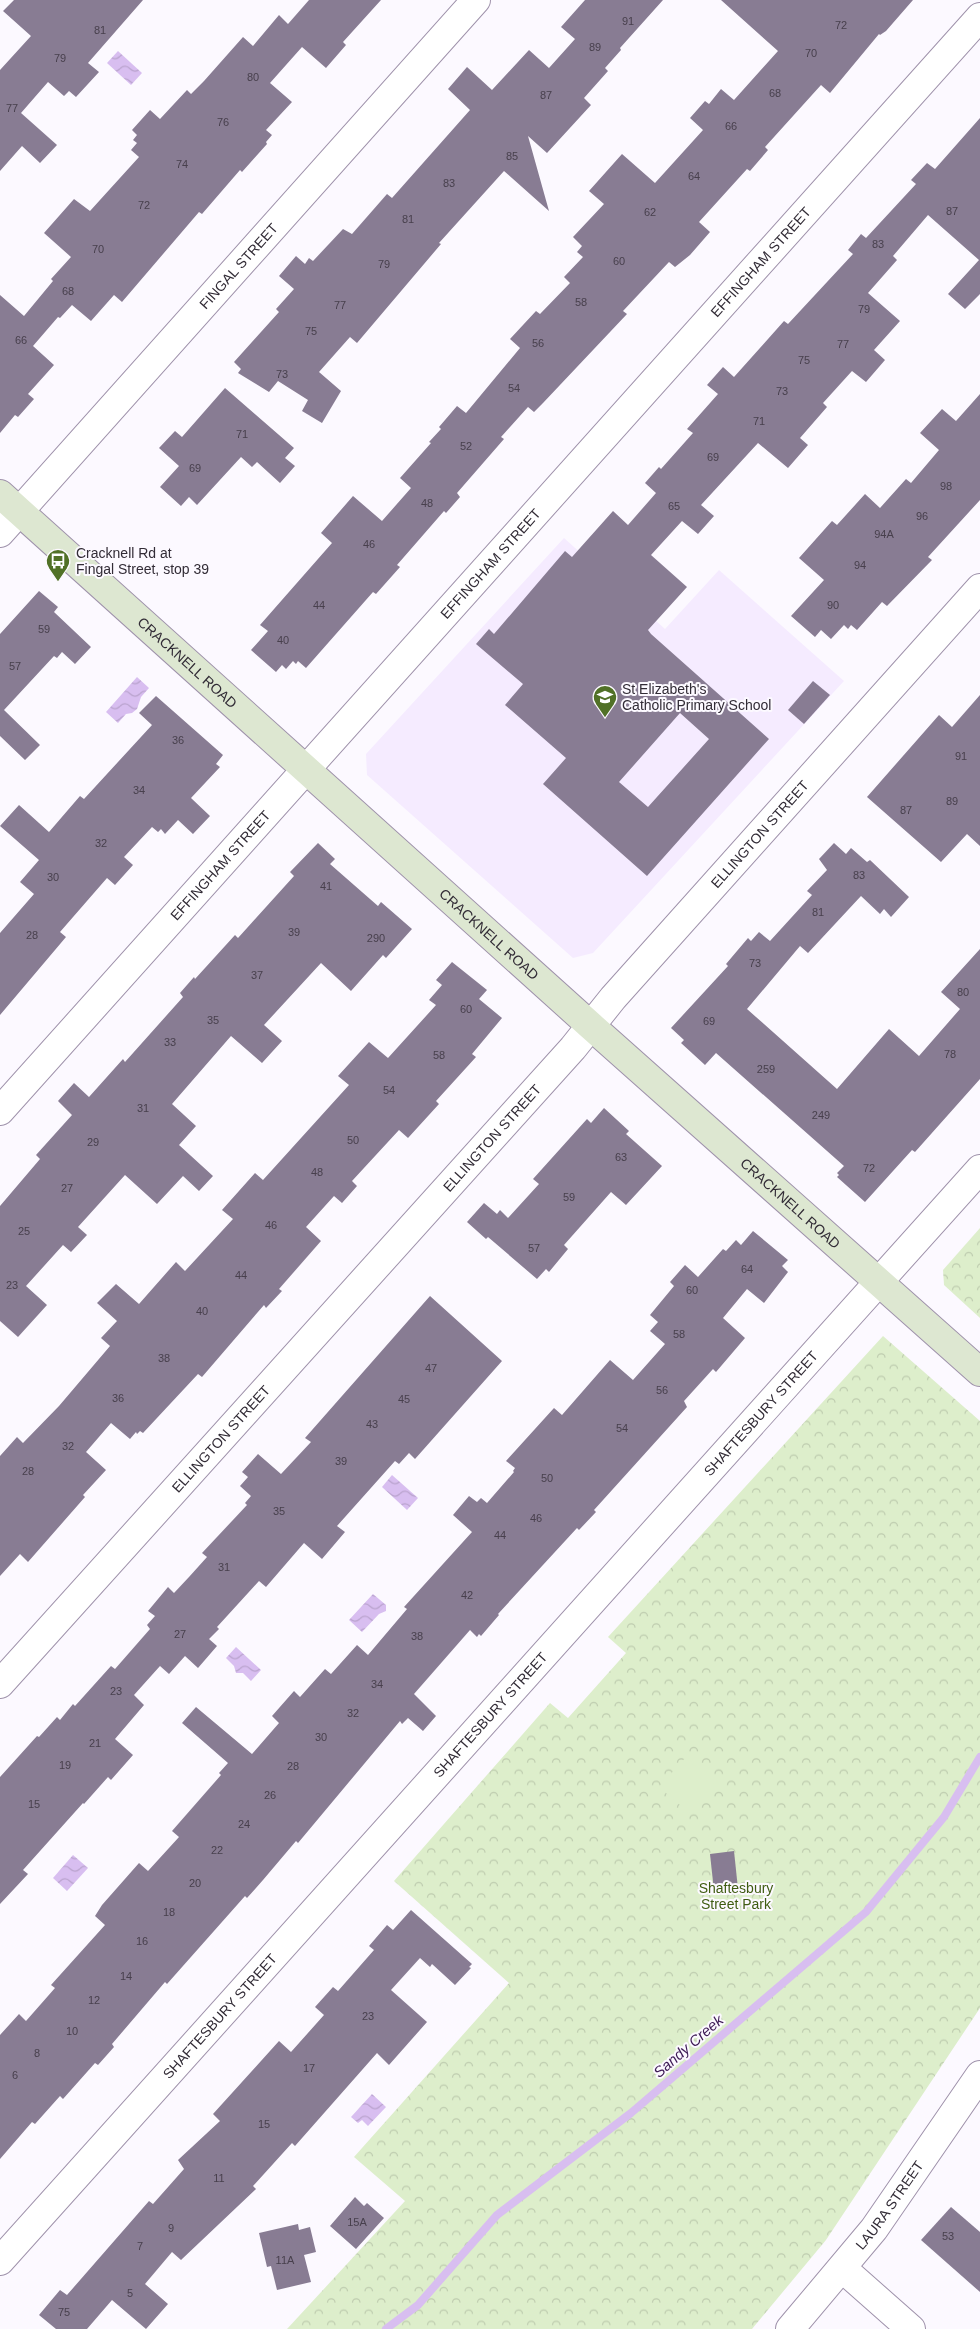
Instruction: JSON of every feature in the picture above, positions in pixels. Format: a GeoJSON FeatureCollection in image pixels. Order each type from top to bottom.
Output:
{"type":"FeatureCollection","features":[{"type":"Feature","properties":{"kind":"street","name":"FINGAL STREET"},"geometry":{"type":"LineString","coordinates":[[0,533],[10,503],[476,0]]}},
{"type":"Feature","properties":{"kind":"street","name":"EFFINGHAM STREET"},"geometry":{"type":"LineString","coordinates":[[0,1111],[980,17]]}},
{"type":"Feature","properties":{"kind":"street","name":"CRACKNELL ROAD"},"geometry":{"type":"LineString","coordinates":[[10,503],[591,1026],[980,1372]]}},
{"type":"Feature","properties":{"kind":"street","name":"ELLINGTON STREET"},"geometry":{"type":"LineString","coordinates":[[0,1684],[591,1026],[613,998],[980,588]]}},
{"type":"Feature","properties":{"kind":"street","name":"SHAFTESBURY STREET"},"geometry":{"type":"LineString","coordinates":[[0,2261],[880,1283],[980,1169]]}},
{"type":"Feature","properties":{"kind":"street","name":"LAURA STREET"},"geometry":{"type":"LineString","coordinates":[[790,2329],[874,2229],[980,2075]]}},
{"type":"Feature","properties":{"kind":"street"},"geometry":{"type":"LineString","coordinates":[[842,2268],[911,2329]]}},
{"type":"Feature","properties":{"kind":"shaded area","name":"St Elizabeth's Catholic Primary School"},"geometry":{"type":"Polygon","coordinates":[[[564,538],[665,629],[719,570],[844,681],[593,953],[573,958],[367,775],[366,754],[564,538]]]}},
{"type":"Feature","properties":{"kind":"green space"},"geometry":{"type":"Polygon","coordinates":[[[980,1228],[980,1318],[944,1285],[943,1270],[980,1228]]]}},
{"type":"Feature","properties":{"kind":"green space","name":"Shaftesbury Street Park"},"geometry":{"type":"Polygon","coordinates":[[[883,1336],[980,1421],[980,2008],[826,2240],[752,2329],[287,2329],[405,2201],[354,2157],[509,1983],[394,1881],[550,1703],[568,1718],[626,1653],[608,1637],[883,1336]]]}},
{"type":"Feature","properties":{"kind":"green space"},"geometry":{"type":"Polygon","coordinates":[[[685,1758],[714,1783],[688,1812],[659,1787],[685,1758]]]}},
{"type":"Feature","properties":{"kind":"water"},"geometry":{"type":"Polygon","coordinates":[[[118,51],[142,73],[131,85],[107,63],[118,51]]]}},
{"type":"Feature","properties":{"kind":"water"},"geometry":{"type":"Polygon","coordinates":[[[137,677],[149,688],[141,697],[137,709],[132,713],[126,714],[118,723],[106,712],[137,677]]]}},
{"type":"Feature","properties":{"kind":"water"},"geometry":{"type":"Polygon","coordinates":[[[392,1475],[418,1498],[407,1510],[382,1487],[392,1475]]]}},
{"type":"Feature","properties":{"kind":"water"},"geometry":{"type":"Polygon","coordinates":[[[373,1594],[386,1605],[386,1611],[379,1614],[362,1632],[349,1620],[373,1594]]]}},
{"type":"Feature","properties":{"kind":"water"},"geometry":{"type":"Polygon","coordinates":[[[236,1647],[261,1670],[251,1681],[243,1673],[236,1673],[234,1666],[226,1658],[236,1647]]]}},
{"type":"Feature","properties":{"kind":"water"},"geometry":{"type":"Polygon","coordinates":[[[73,1855],[88,1868],[67,1891],[53,1878],[73,1855]]]}},
{"type":"Feature","properties":{"kind":"water"},"geometry":{"type":"Polygon","coordinates":[[[372,2094],[386,2107],[368,2126],[362,2120],[358,2123],[351,2117],[372,2094]]]}},
{"type":"Feature","properties":{"kind":"building"},"geometry":{"type":"Polygon","coordinates":[[[14,0],[143,0],[88,63],[99,72],[76,97],[69,91],[64,96],[48,82],[21,113],[57,145],[40,163],[22,146],[0,171],[0,70],[31,36],[3,11],[14,0]]]}},
{"type":"Feature","properties":{"kind":"building"},"geometry":{"type":"Polygon","coordinates":[[[309,0],[381,0],[343,42],[346,45],[326,68],[302,47],[270,83],[292,102],[266,130],[272,135],[266,142],[267,144],[242,172],[240,170],[202,214],[199,212],[122,302],[114,295],[91,321],[72,305],[60,318],[58,317],[33,346],[54,365],[28,394],[34,399],[18,417],[15,415],[0,433],[0,295],[24,316],[53,281],[51,279],[71,257],[44,233],[74,199],[90,211],[139,157],[131,150],[137,143],[133,140],[137,135],[132,130],[150,110],[160,119],[187,90],[191,94],[243,37],[253,46],[279,15],[288,24],[309,0]]]}},
{"type":"Feature","properties":{"kind":"building"},"geometry":{"type":"Polygon","coordinates":[[[585,0],[663,0],[620,48],[621,50],[605,68],[608,71],[584,98],[591,105],[547,153],[528,136],[549,211],[504,171],[439,243],[441,244],[357,343],[350,337],[319,372],[341,391],[322,423],[302,411],[308,400],[278,381],[269,392],[238,373],[241,369],[234,362],[279,312],[276,309],[294,289],[279,276],[296,256],[305,264],[309,258],[313,261],[343,229],[352,234],[387,194],[392,198],[470,110],[448,89],[467,67],[492,90],[529,50],[549,68],[575,39],[561,27],[585,0]]]}},
{"type":"Feature","properties":{"kind":"building"},"geometry":{"type":"Polygon","coordinates":[[[721,0],[913,0],[886,31],[879,34],[830,93],[821,85],[765,147],[768,150],[750,171],[747,169],[699,222],[710,232],[690,255],[675,267],[669,262],[623,311],[627,314],[543,403],[534,412],[528,407],[501,437],[504,439],[457,493],[460,497],[446,513],[444,511],[397,565],[400,567],[376,594],[373,592],[306,668],[298,661],[296,664],[293,661],[286,669],[282,665],[276,672],[251,650],[268,631],[260,625],[332,543],[321,533],[353,496],[382,521],[411,488],[400,478],[431,443],[429,442],[441,429],[439,427],[457,406],[466,413],[520,348],[510,339],[536,311],[540,314],[570,283],[564,277],[583,257],[577,252],[582,246],[573,237],[604,204],[589,191],[622,154],[655,183],[703,130],[690,118],[705,101],[709,104],[721,89],[734,100],[778,51],[721,0]]]}},
{"type":"Feature","properties":{"kind":"building"},"geometry":{"type":"Polygon","coordinates":[[[980,118],[980,294],[965,309],[948,294],[979,260],[928,215],[893,256],[897,260],[868,293],[900,321],[874,350],[885,360],[866,382],[852,371],[823,403],[827,407],[800,438],[808,445],[788,468],[758,443],[701,505],[714,516],[698,534],[682,521],[651,555],[687,587],[648,630],[769,739],[647,876],[543,784],[566,758],[505,705],[523,684],[476,644],[489,629],[494,634],[565,551],[572,557],[613,511],[628,525],[656,493],[645,483],[659,467],[661,469],[693,433],[687,429],[718,394],[707,385],[723,367],[734,377],[784,321],[788,324],[853,254],[848,250],[861,234],[866,238],[916,184],[911,180],[927,163],[935,169],[980,118]],[[680,713],[619,782],[648,807],[709,739],[680,713]]]}},
{"type":"Feature","properties":{"kind":"building"},"geometry":{"type":"Polygon","coordinates":[[[225,388],[294,448],[285,458],[295,466],[280,483],[257,462],[252,467],[241,457],[197,505],[189,497],[181,506],[160,487],[179,466],[159,448],[175,431],[182,437],[225,388]]]}},
{"type":"Feature","properties":{"kind":"building"},"geometry":{"type":"Polygon","coordinates":[[[980,394],[980,500],[928,557],[932,560],[887,606],[882,602],[857,630],[851,625],[848,629],[844,625],[831,639],[821,630],[815,637],[791,616],[824,580],[799,558],[832,521],[837,525],[865,494],[880,508],[906,479],[911,483],[939,450],[920,433],[942,409],[956,421],[980,394]]]}},
{"type":"Feature","properties":{"kind":"building"},"geometry":{"type":"Polygon","coordinates":[[[39,591],[58,607],[54,612],[91,647],[75,664],[62,652],[57,658],[54,656],[4,710],[40,745],[25,760],[0,736],[0,634],[39,591]]]}},
{"type":"Feature","properties":{"kind":"building"},"geometry":{"type":"Polygon","coordinates":[[[813,681],[830,695],[804,724],[788,710],[813,681]]]}},
{"type":"Feature","properties":{"kind":"building"},"geometry":{"type":"Polygon","coordinates":[[[980,695],[980,846],[967,834],[941,862],[867,797],[939,715],[952,727],[980,695]]]}},
{"type":"Feature","properties":{"kind":"building"},"geometry":{"type":"Polygon","coordinates":[[[156,696],[223,755],[216,764],[220,767],[191,798],[210,816],[193,834],[178,820],[165,834],[161,829],[158,832],[152,827],[124,857],[133,865],[115,885],[107,878],[60,932],[66,937],[0,1015],[0,933],[34,894],[20,882],[39,860],[0,826],[19,805],[49,832],[80,796],[84,799],[152,725],[139,713],[156,696]]]}},
{"type":"Feature","properties":{"kind":"building"},"geometry":{"type":"Polygon","coordinates":[[[318,843],[335,859],[330,864],[378,906],[381,902],[412,929],[386,958],[383,955],[351,991],[321,963],[264,1025],[282,1041],[262,1063],[231,1036],[172,1104],[196,1126],[179,1145],[213,1176],[199,1191],[183,1176],[157,1204],[125,1175],[78,1227],[87,1235],[71,1252],[63,1245],[26,1286],[47,1305],[18,1337],[0,1321],[0,1206],[40,1159],[36,1155],[72,1115],[58,1101],[74,1083],[89,1097],[123,1059],[125,1062],[183,997],[180,993],[194,977],[195,979],[235,935],[238,938],[294,876],[290,872],[318,843]]]}},
{"type":"Feature","properties":{"kind":"building"},"geometry":{"type":"Polygon","coordinates":[[[834,843],[846,854],[851,848],[867,862],[870,860],[909,897],[891,917],[884,909],[880,914],[861,896],[808,953],[800,946],[747,1009],[837,1089],[889,1029],[919,1056],[960,1009],[941,992],[980,949],[980,1079],[915,1152],[912,1150],[865,1202],[837,1177],[839,1175],[837,1173],[844,1166],[716,1053],[705,1065],[681,1043],[684,1040],[671,1028],[728,966],[726,964],[748,938],[751,941],[759,932],[770,941],[812,895],[807,891],[827,870],[819,859],[834,843]]]}},
{"type":"Feature","properties":{"kind":"building"},"geometry":{"type":"Polygon","coordinates":[[[452,962],[487,990],[479,999],[502,1018],[472,1054],[476,1057],[436,1101],[439,1104],[408,1138],[399,1130],[352,1181],[357,1186],[342,1203],[334,1196],[306,1227],[321,1241],[279,1289],[282,1291],[266,1308],[264,1305],[202,1377],[198,1374],[143,1433],[140,1431],[137,1434],[136,1432],[130,1439],[111,1423],[86,1452],[106,1470],[28,1562],[20,1554],[0,1576],[0,1456],[17,1437],[23,1443],[59,1406],[110,1346],[101,1338],[117,1321],[97,1303],[116,1284],[139,1304],[176,1262],[185,1271],[233,1219],[222,1210],[255,1173],[263,1180],[349,1085],[338,1076],[369,1042],[388,1058],[436,1005],[429,1000],[442,985],[436,980],[452,962]]]}},
{"type":"Feature","properties":{"kind":"building"},"geometry":{"type":"Polygon","coordinates":[[[604,1108],[629,1131],[626,1134],[662,1166],[626,1205],[611,1192],[564,1245],[568,1249],[549,1272],[546,1269],[537,1279],[488,1237],[486,1239],[467,1222],[484,1203],[497,1214],[500,1210],[508,1218],[539,1184],[533,1179],[587,1119],[591,1123],[604,1108]]]}},
{"type":"Feature","properties":{"kind":"building"},"geometry":{"type":"Polygon","coordinates":[[[753,1231],[788,1260],[782,1266],[788,1272],[764,1303],[747,1289],[723,1318],[745,1338],[716,1372],[713,1369],[684,1401],[687,1407],[594,1510],[596,1512],[579,1530],[577,1528],[498,1614],[481,1636],[479,1634],[477,1637],[470,1630],[414,1694],[436,1716],[423,1731],[408,1718],[402,1724],[400,1721],[298,1843],[296,1841],[247,1898],[245,1896],[167,1984],[165,1982],[112,2044],[114,2047],[98,2065],[95,2063],[63,2099],[60,2096],[35,2124],[32,2122],[0,2159],[0,2035],[19,2014],[26,2021],[55,1988],[51,1985],[105,1925],[95,1916],[102,1905],[139,1863],[148,1871],[179,1837],[172,1831],[221,1775],[219,1773],[228,1763],[182,1723],[196,1707],[252,1754],[279,1723],[272,1716],[294,1691],[300,1697],[325,1669],[331,1674],[357,1645],[368,1655],[407,1609],[404,1607],[472,1532],[453,1515],[469,1496],[477,1502],[481,1498],[487,1503],[514,1472],[515,1468],[506,1461],[554,1408],[562,1415],[610,1360],[633,1380],[665,1344],[650,1331],[658,1322],[650,1315],[674,1286],[670,1282],[685,1265],[698,1277],[723,1249],[726,1251],[736,1240],[741,1245],[753,1231]]]}},
{"type":"Feature","properties":{"kind":"building"},"geometry":{"type":"Polygon","coordinates":[[[430,1296],[502,1361],[415,1459],[409,1453],[399,1464],[395,1461],[337,1526],[345,1532],[322,1559],[304,1543],[266,1587],[259,1581],[217,1627],[219,1629],[209,1639],[217,1646],[198,1668],[185,1656],[169,1674],[160,1666],[134,1695],[144,1705],[115,1739],[133,1755],[111,1780],[108,1777],[83,1803],[23,1870],[28,1874],[0,1904],[0,1777],[57,1717],[60,1720],[73,1704],[75,1706],[111,1666],[115,1669],[150,1629],[147,1625],[155,1616],[148,1611],[168,1587],[174,1593],[189,1577],[207,1557],[202,1553],[247,1505],[245,1503],[251,1496],[240,1486],[248,1477],[242,1472],[258,1454],[281,1474],[311,1442],[305,1438],[430,1296]]]}},
{"type":"Feature","properties":{"kind":"building"},"geometry":{"type":"Polygon","coordinates":[[[734,1851],[738,1889],[714,1891],[710,1854],[734,1851]]]}},
{"type":"Feature","properties":{"kind":"building"},"geometry":{"type":"Polygon","coordinates":[[[411,1910],[472,1964],[469,1967],[471,1968],[455,1985],[432,1964],[430,1967],[420,1958],[391,1990],[427,2022],[389,2065],[377,2053],[295,2146],[292,2143],[253,2186],[256,2189],[181,2260],[172,2252],[145,2284],[168,2304],[146,2329],[112,2300],[87,2329],[56,2329],[39,2315],[60,2290],[67,2295],[149,2201],[153,2204],[184,2169],[178,2160],[220,2121],[213,2114],[279,2041],[291,2052],[324,2015],[315,2007],[333,1987],[338,1991],[374,1950],[369,1946],[387,1925],[393,1930],[411,1910]]]}},
{"type":"Feature","properties":{"kind":"building"},"geometry":{"type":"Polygon","coordinates":[[[355,2197],[364,2206],[367,2203],[384,2218],[356,2249],[330,2226],[355,2197]]]}},
{"type":"Feature","properties":{"kind":"building"},"geometry":{"type":"Polygon","coordinates":[[[951,2207],[980,2232],[980,2292],[921,2240],[951,2207]]]}},
{"type":"Feature","properties":{"kind":"building"},"geometry":{"type":"Polygon","coordinates":[[[298,2224],[299,2230],[310,2227],[316,2252],[304,2255],[311,2282],[277,2290],[271,2266],[267,2267],[259,2233],[298,2224]]]}},
{"type":"Feature","properties":{"kind":"waterway","name":"Sandy Creek"},"geometry":{"type":"LineString","coordinates":[[386,2329],[418,2305],[497,2215],[631,2113],[866,1912],[944,1817],[980,1757]]}},
{"type":"Feature","properties":{"kind":"place","name":"Cracknell Rd at Fingal Street, stop 39"},"geometry":{"type":"Point","coordinates":[58,582]}},
{"type":"Feature","properties":{"kind":"place","name":"St Elizabeth's Catholic Primary School"},"geometry":{"type":"Point","coordinates":[605,718]}}]}
